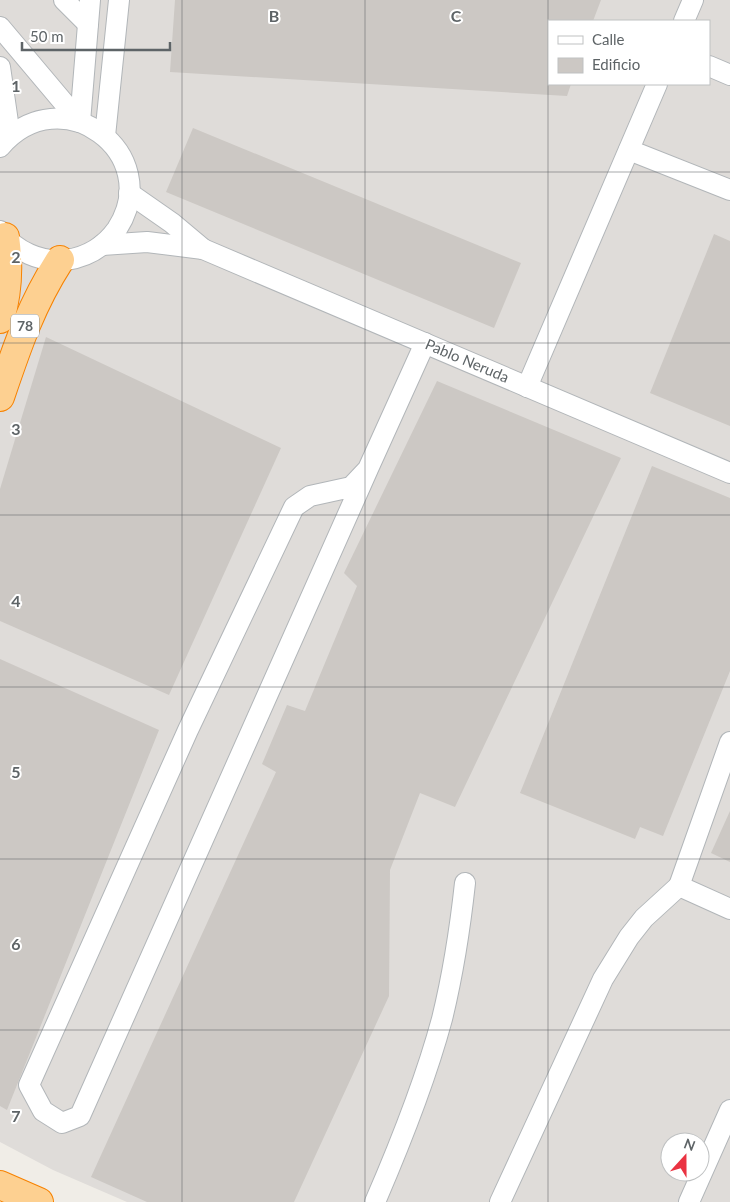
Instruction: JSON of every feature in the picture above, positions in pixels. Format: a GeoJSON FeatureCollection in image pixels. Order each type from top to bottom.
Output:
{"type":"FeatureCollection","features":[{"type":"Feature","properties":{"kind":"highway","name":"78"},"geometry":{"type":"LineString","coordinates":[[0,319],[7,287],[7,254],[2,234]]}},
{"type":"Feature","properties":{"kind":"highway","name":"78"},"geometry":{"type":"LineString","coordinates":[[0,397],[32,308],[60,260]]}},
{"type":"Feature","properties":{"kind":"highway"},"geometry":{"type":"LineString","coordinates":[[0,1186],[39,1202]]}},
{"type":"Feature","properties":{"kind":"street"},"geometry":{"type":"LineString","coordinates":[[64,0],[88,24]]}},
{"type":"Feature","properties":{"kind":"street"},"geometry":{"type":"LineString","coordinates":[[80,122],[90,0]]}},
{"type":"Feature","properties":{"kind":"street"},"geometry":{"type":"LineString","coordinates":[[105,136],[119,0]]}},
{"type":"Feature","properties":{"kind":"street"},"geometry":{"type":"LineString","coordinates":[[684,20],[693,0]]}},
{"type":"Feature","properties":{"kind":"street"},"geometry":{"type":"LineString","coordinates":[[0,27],[80,122]]}},
{"type":"Feature","properties":{"kind":"street"},"geometry":{"type":"LineString","coordinates":[[710,66],[730,75]]}},
{"type":"Feature","properties":{"kind":"street"},"geometry":{"type":"LineString","coordinates":[[0,67],[2,144]]}},
{"type":"Feature","properties":{"kind":"street"},"geometry":{"type":"LineString","coordinates":[[527,386],[657,85]]}},
{"type":"Feature","properties":{"kind":"street"},"geometry":{"type":"LineString","coordinates":[[2,144],[22,128],[43,120],[65,119],[80,122],[105,136],[116,148],[128,177],[129,193],[127,208],[113,234],[102,245],[89,253],[75,258],[60,260],[44,259],[30,255],[16,247],[2,234]]}},
{"type":"Feature","properties":{"kind":"street"},"geometry":{"type":"LineString","coordinates":[[629,150],[730,190]]}},
{"type":"Feature","properties":{"kind":"street","name":"Pablo Neruda"},"geometry":{"type":"LineString","coordinates":[[129,193],[172,223],[203,249]]}},
{"type":"Feature","properties":{"kind":"street","name":"Pablo Neruda"},"geometry":{"type":"LineString","coordinates":[[102,245],[147,242],[203,249],[730,472]]}},
{"type":"Feature","properties":{"kind":"street"},"geometry":{"type":"LineString","coordinates":[[368,469],[351,487],[310,496],[294,507],[188,730],[29,1086],[43,1111],[62,1123],[80,1116],[426,343]]}},
{"type":"Feature","properties":{"kind":"street"},"geometry":{"type":"LineString","coordinates":[[500,1202],[603,979],[629,937],[644,918],[679,886],[730,742]]}},
{"type":"Feature","properties":{"kind":"street"},"geometry":{"type":"LineString","coordinates":[[375,1202],[413,1109],[435,1044],[452,973],[465,883]]}},
{"type":"Feature","properties":{"kind":"street"},"geometry":{"type":"LineString","coordinates":[[679,886],[730,909]]}},
{"type":"Feature","properties":{"kind":"street"},"geometry":{"type":"LineString","coordinates":[[689,1202],[725,1131],[730,1110]]}},
{"type":"Feature","properties":{"kind":"shaded area"},"geometry":{"type":"Polygon","coordinates":[[[0,0],[730,0],[730,1202],[127,1202],[53,1170],[0,1142],[0,0]]]}},
{"type":"Feature","properties":{"kind":"building"},"geometry":{"type":"Polygon","coordinates":[[[175,0],[601,0],[593,20],[548,20],[548,85],[571,85],[567,96],[170,72],[175,0]]]}},
{"type":"Feature","properties":{"kind":"building"},"geometry":{"type":"Polygon","coordinates":[[[193,128],[521,263],[494,328],[166,192],[193,128]]]}},
{"type":"Feature","properties":{"kind":"building"},"geometry":{"type":"Polygon","coordinates":[[[714,234],[730,241],[730,426],[650,393],[714,234]]]}},
{"type":"Feature","properties":{"kind":"building"},"geometry":{"type":"Polygon","coordinates":[[[46,337],[281,448],[169,695],[0,621],[0,489],[46,337]]]}},
{"type":"Feature","properties":{"kind":"building"},"geometry":{"type":"Polygon","coordinates":[[[437,381],[621,458],[455,807],[420,793],[390,870],[389,996],[294,1202],[147,1202],[91,1177],[276,772],[262,764],[287,705],[305,711],[357,586],[344,573],[437,381]]]}},
{"type":"Feature","properties":{"kind":"building"},"geometry":{"type":"Polygon","coordinates":[[[652,466],[730,498],[730,671],[663,836],[640,827],[635,839],[520,793],[652,466]]]}},
{"type":"Feature","properties":{"kind":"building"},"geometry":{"type":"Polygon","coordinates":[[[0,659],[159,730],[7,1110],[0,1106],[0,659]]]}},
{"type":"Feature","properties":{"kind":"building"},"geometry":{"type":"Polygon","coordinates":[[[730,811],[730,862],[711,853],[730,811]]]}}]}
